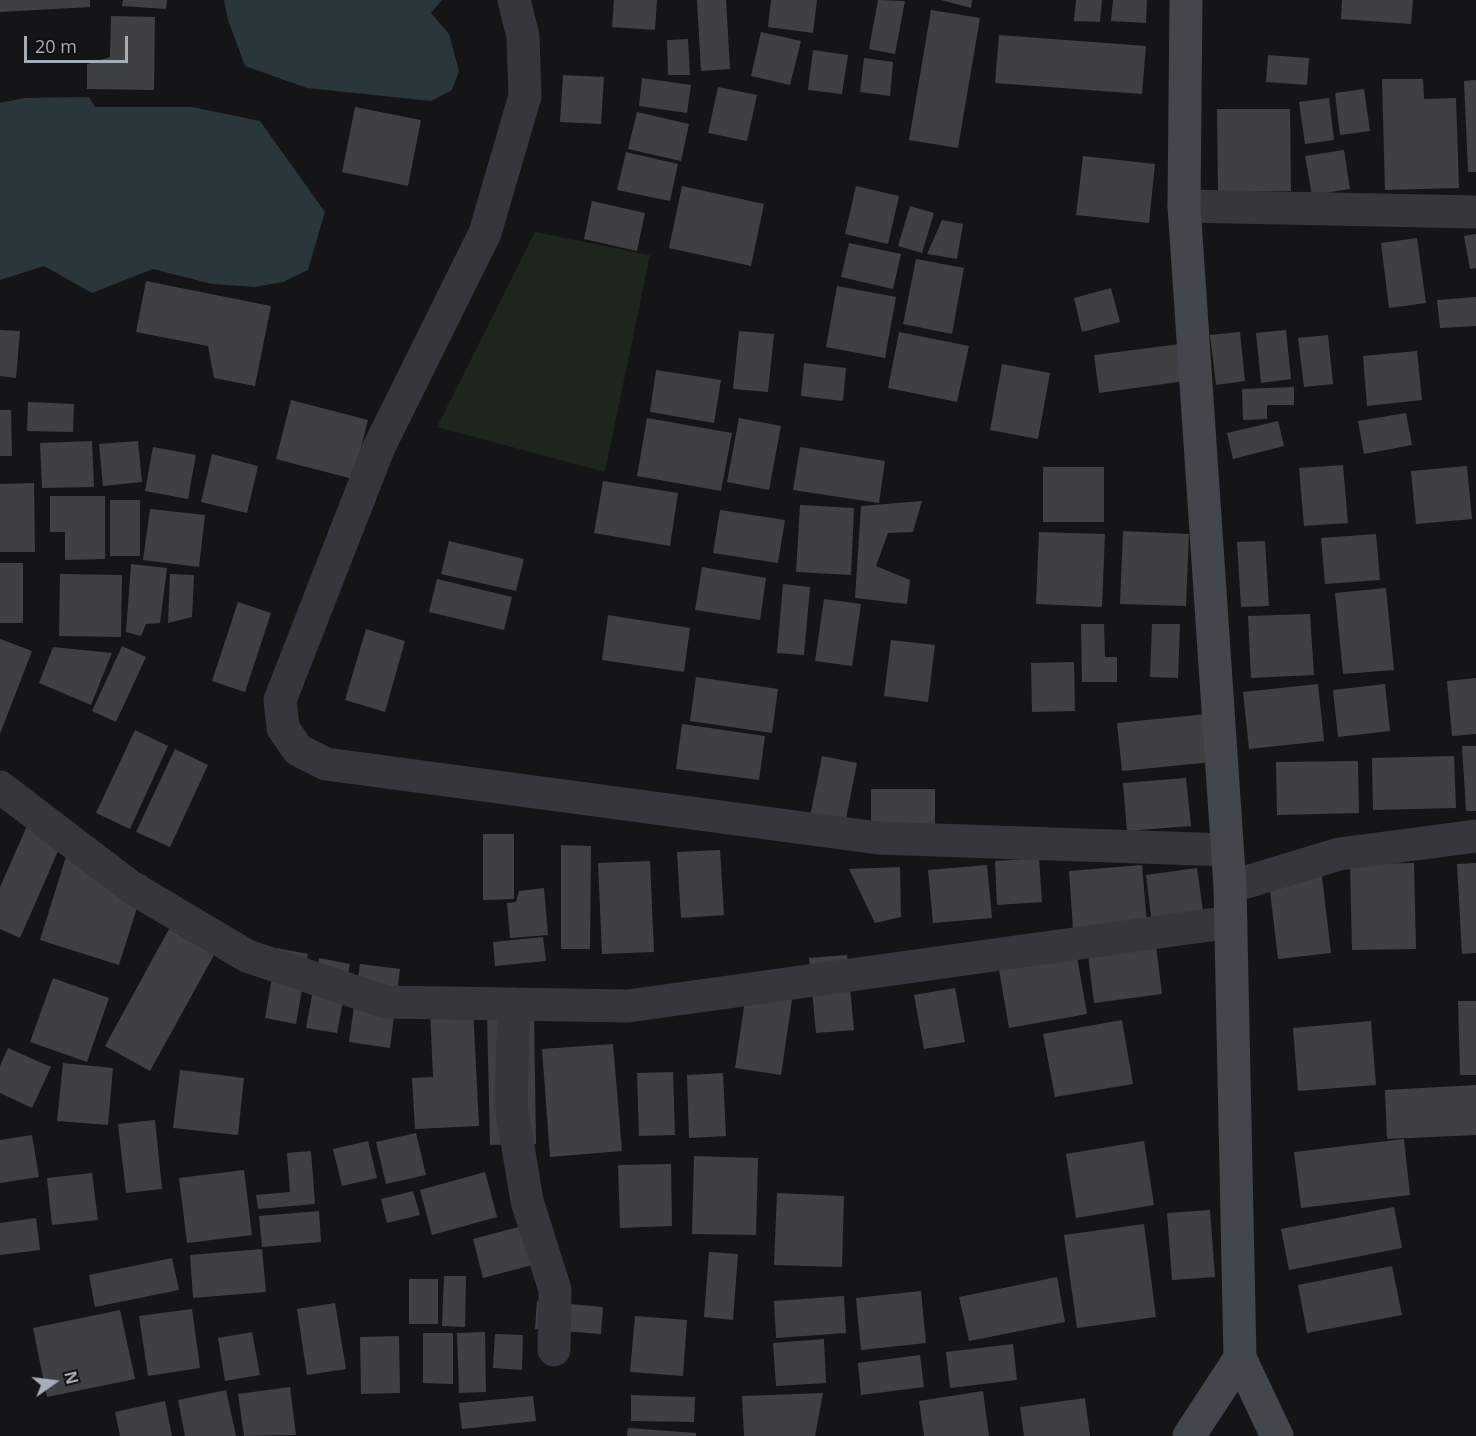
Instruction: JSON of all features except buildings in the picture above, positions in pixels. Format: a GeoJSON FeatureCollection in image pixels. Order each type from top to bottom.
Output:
{"type":"FeatureCollection","features":[{"type":"Feature","properties":{"kind":"street"},"geometry":{"type":"LineString","coordinates":[[514,0],[523,37],[525,96],[485,233],[379,447],[280,700],[283,728],[298,750],[326,764],[878,838],[1227,850]]}},
{"type":"Feature","properties":{"kind":"street"},"geometry":{"type":"LineString","coordinates":[[1186,0],[1184,206],[1230,887],[1240,1358],[1277,1436]]}},
{"type":"Feature","properties":{"kind":"street"},"geometry":{"type":"LineString","coordinates":[[1184,206],[1476,212]]}},
{"type":"Feature","properties":{"kind":"street"},"geometry":{"type":"LineString","coordinates":[[0,787],[131,887],[247,956],[386,1002],[628,1006],[1231,922]]}},
{"type":"Feature","properties":{"kind":"street"},"geometry":{"type":"LineString","coordinates":[[1230,887],[1339,854],[1476,836]]}},
{"type":"Feature","properties":{"kind":"street"},"geometry":{"type":"LineString","coordinates":[[514,1004],[511,1105],[527,1201],[555,1290],[554,1350]]}},
{"type":"Feature","properties":{"kind":"street"},"geometry":{"type":"LineString","coordinates":[[1189,1436],[1240,1358]]}},
{"type":"Feature","properties":{"kind":"shaded area"},"geometry":{"type":"Polygon","coordinates":[[[224,0],[442,0],[431,13],[449,34],[459,71],[452,90],[431,101],[307,88],[245,66],[228,20],[224,0]]]}},
{"type":"Feature","properties":{"kind":"shaded area"},"geometry":{"type":"Polygon","coordinates":[[[89,97],[95,107],[192,107],[260,121],[325,212],[308,270],[283,282],[255,287],[212,284],[153,269],[92,293],[44,266],[0,280],[0,103],[24,98],[89,97]]]}},
{"type":"Feature","properties":{"kind":"shaded area"},"geometry":{"type":"Polygon","coordinates":[[[535,232],[650,255],[605,472],[437,427],[535,232]]]}}]}
